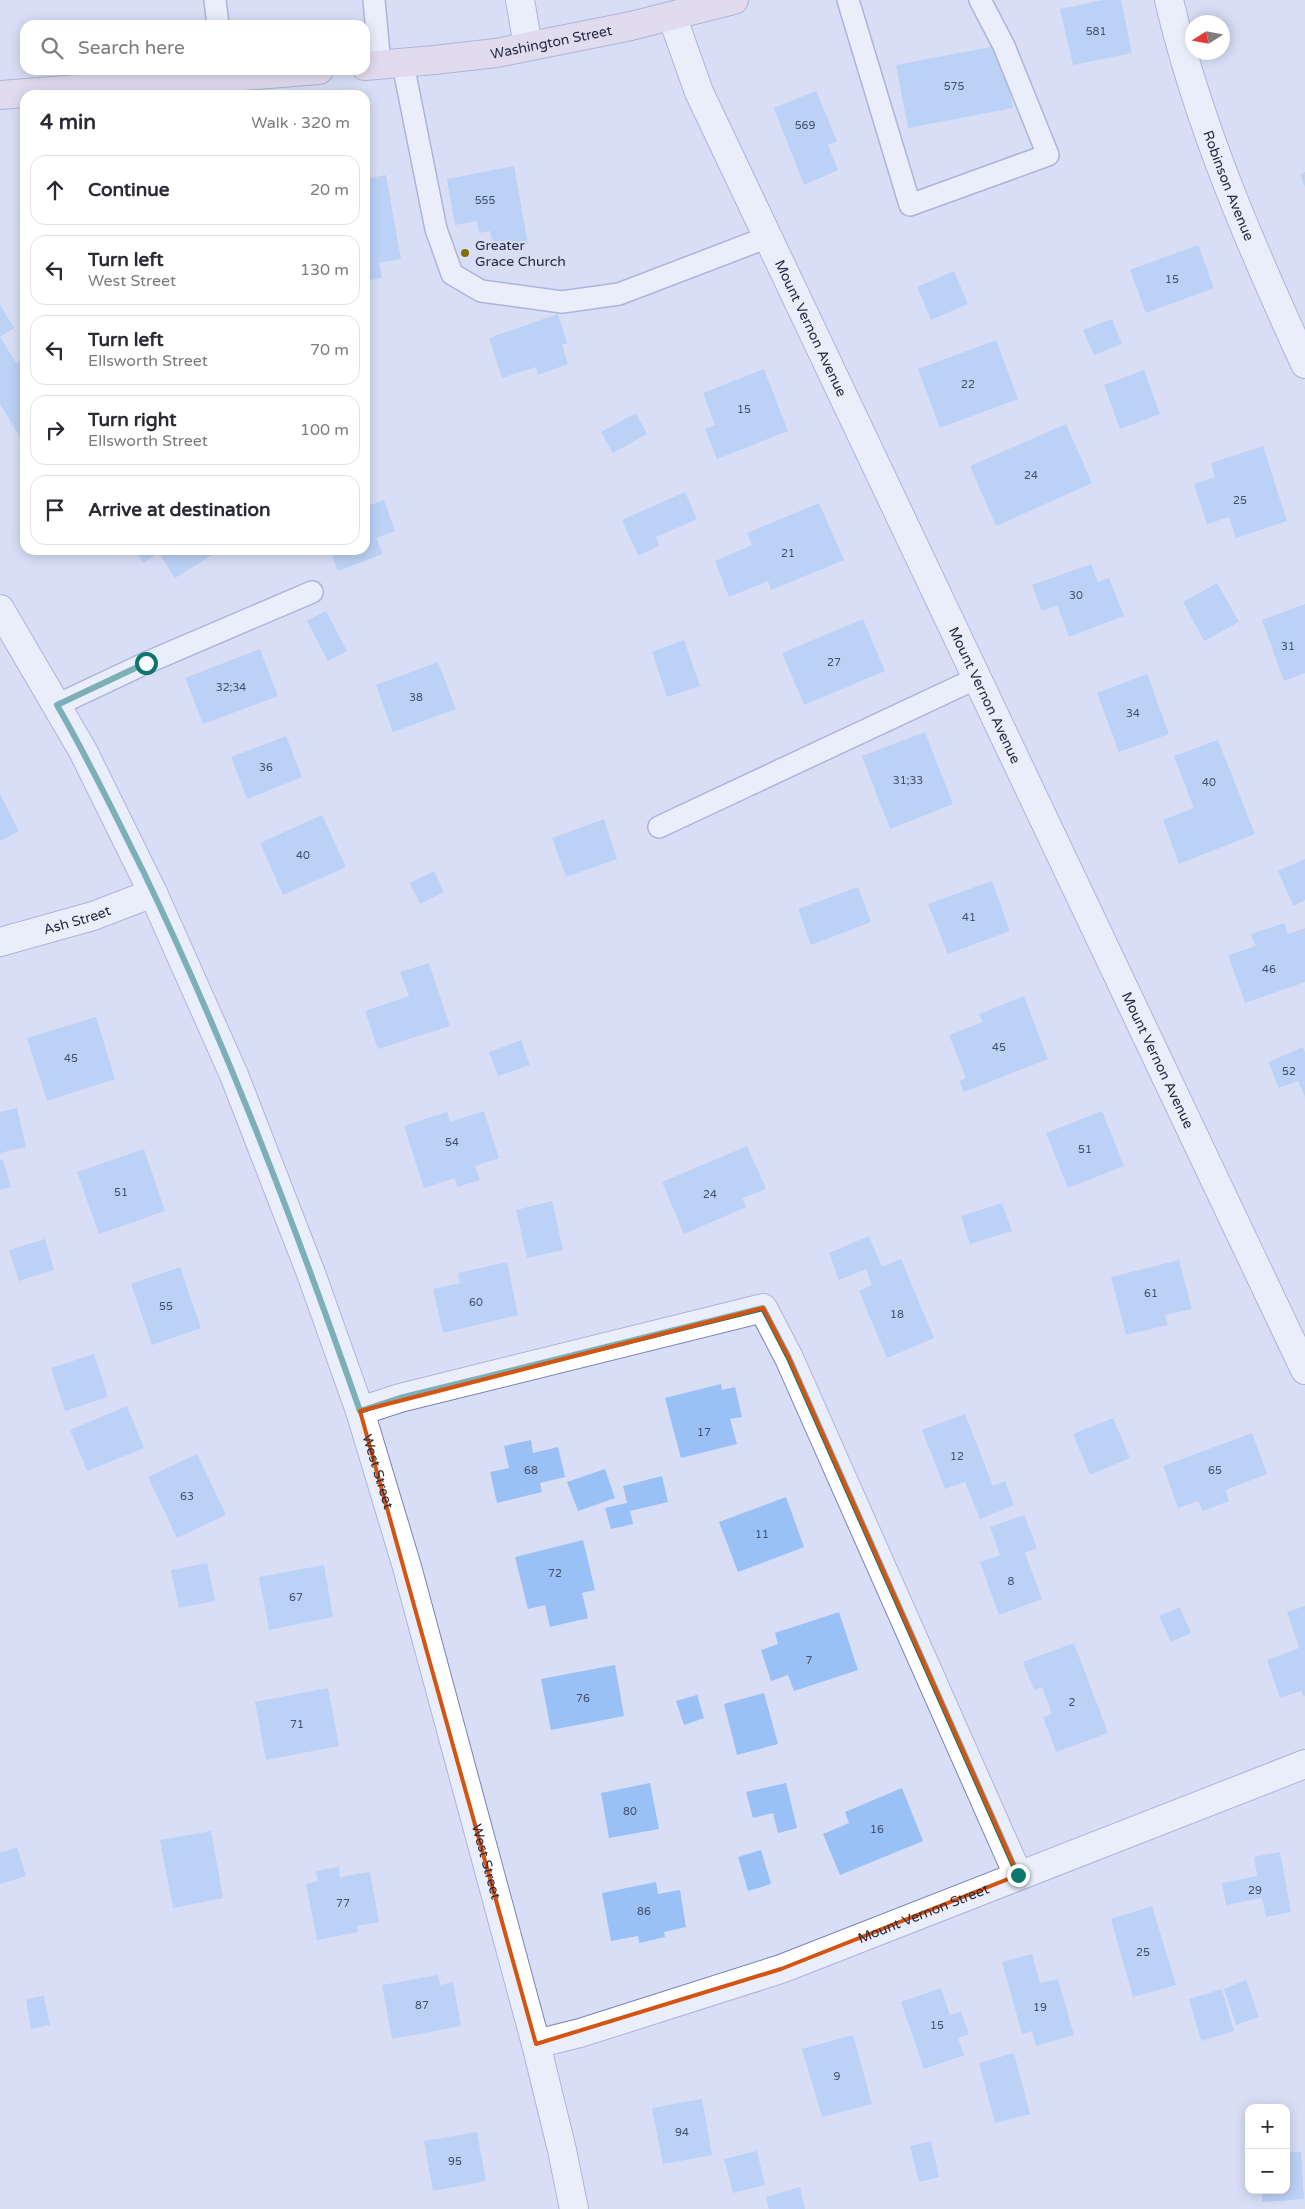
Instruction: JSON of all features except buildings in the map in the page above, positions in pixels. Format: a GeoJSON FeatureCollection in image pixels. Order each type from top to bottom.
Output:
{"type":"FeatureCollection","features":[{"type":"Feature","properties":{"kind":"main road","name":"Washington Street"},"geometry":{"type":"LineString","coordinates":[[383,65],[481,55],[672,16],[734,0]]}},
{"type":"Feature","properties":{"kind":"main road"},"geometry":{"type":"LineString","coordinates":[[53,90],[213,75]]}},
{"type":"Feature","properties":{"kind":"main road"},"geometry":{"type":"LineString","coordinates":[[0,95],[20,93]]}},
{"type":"Feature","properties":{"kind":"street"},"geometry":{"type":"LineString","coordinates":[[520,0],[528,46]]}},
{"type":"Feature","properties":{"kind":"street","name":"Robinson Avenue"},"geometry":{"type":"LineString","coordinates":[[1169,0],[1192,83],[1227,184],[1250,243],[1305,364]]}},
{"type":"Feature","properties":{"kind":"street","name":"Mount Vernon Avenue"},"geometry":{"type":"LineString","coordinates":[[672,16],[699,92],[1305,1370]]}},
{"type":"Feature","properties":{"kind":"street","name":"West Street"},"geometry":{"type":"LineString","coordinates":[[0,609],[57,705],[103,790],[153,893],[208,1014],[260,1139],[312,1276],[360,1411],[407,1567],[536,2044],[562,2150],[574,2209]]}},
{"type":"Feature","properties":{"kind":"street","name":"Ash Street"},"geometry":{"type":"LineString","coordinates":[[0,942],[93,916],[153,893]]}},
{"type":"Feature","properties":{"kind":"street"},"geometry":{"type":"LineString","coordinates":[[360,1411],[400,1398],[763,1308],[789,1358],[1018,1875]]}},
{"type":"Feature","properties":{"kind":"street","name":"Mount Vernon Street"},"geometry":{"type":"LineString","coordinates":[[536,2044],[781,1969],[1305,1764]]}},
{"type":"Feature","properties":{"kind":"lane"},"geometry":{"type":"LineString","coordinates":[[215,0],[217,20]]}},
{"type":"Feature","properties":{"kind":"lane"},"geometry":{"type":"LineString","coordinates":[[374,0],[383,65],[452,274],[481,291],[562,302],[619,294],[768,237]]}},
{"type":"Feature","properties":{"kind":"lane"},"geometry":{"type":"LineString","coordinates":[[848,0],[910,205],[1048,155],[1004,46],[980,0]]}},
{"type":"Feature","properties":{"kind":"lane"},"geometry":{"type":"LineString","coordinates":[[57,705],[146,663],[312,592]]}},
{"type":"Feature","properties":{"kind":"lane"},"geometry":{"type":"LineString","coordinates":[[659,827],[977,678]]}},
{"type":"Feature","properties":{"kind":"highlighted area"},"geometry":{"type":"Polygon","coordinates":[[[763,1308],[789,1358],[1018,1875],[781,1969],[536,2044],[360,1411],[763,1308]]]}},
{"type":"Feature","properties":{"kind":"place","name":"Greater Grace Church"},"geometry":{"type":"Point","coordinates":[465,253]}},
{"type":"Feature","properties":{"kind":"route"},"geometry":{"type":"LineString","coordinates":[[146,663],[57,705],[83,751],[153,893],[182,954],[234,1074],[312,1276],[360,1411],[400,1398],[763,1308],[789,1358],[1018,1875]]}}]}
